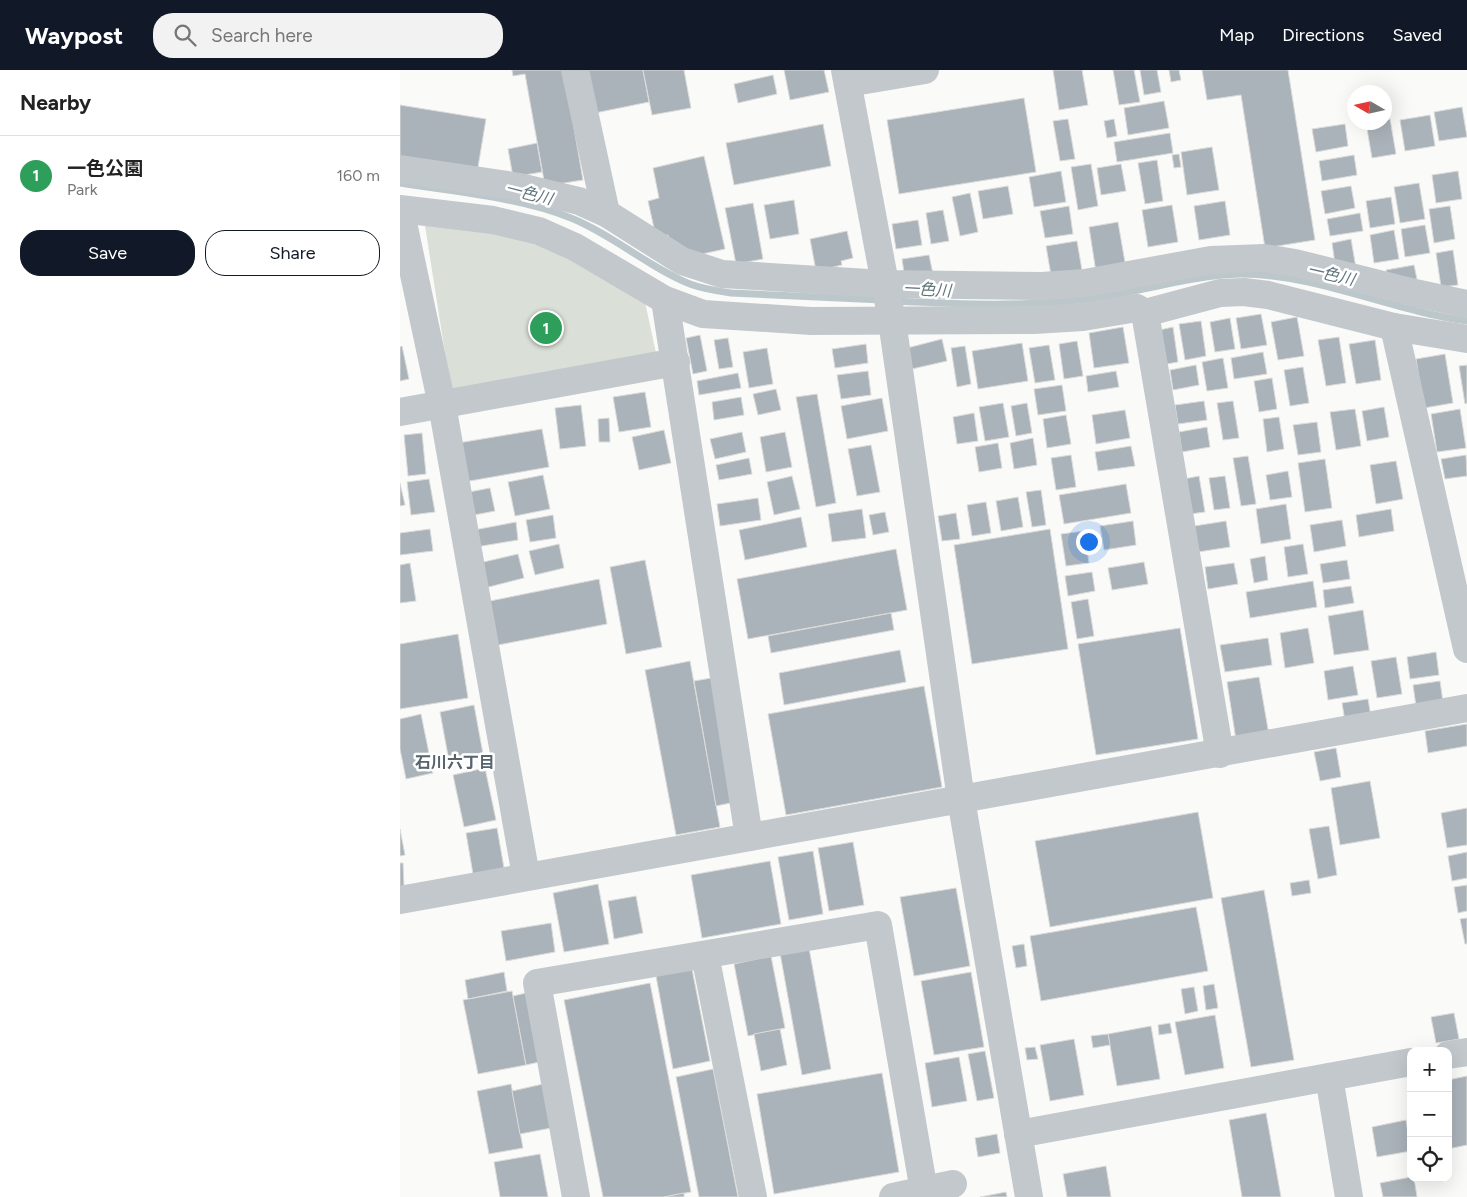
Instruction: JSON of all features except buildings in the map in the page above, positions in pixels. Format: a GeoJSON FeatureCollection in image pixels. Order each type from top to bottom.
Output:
{"type":"FeatureCollection","features":[{"type":"Feature","properties":{"kind":"street"},"geometry":{"type":"LineString","coordinates":[[575,70],[606,213]]}},
{"type":"Feature","properties":{"kind":"street"},"geometry":{"type":"LineString","coordinates":[[925,70],[847,77],[889,302],[961,799],[1029,1197]]}},
{"type":"Feature","properties":{"kind":"street"},"geometry":{"type":"LineString","coordinates":[[400,169],[555,194],[579,201],[606,213],[682,261],[722,274],[889,302],[1034,320],[1083,317],[1137,308],[1145,313],[1220,293],[1244,292],[1268,295],[1394,327],[1467,339]]}},
{"type":"Feature","properties":{"kind":"street"},"geometry":{"type":"LineString","coordinates":[[526,876],[442,405],[400,209],[493,220],[539,231],[575,247],[665,300],[702,314],[740,318],[1085,283],[1210,260],[1264,258],[1295,263],[1467,304]]}},
{"type":"Feature","properties":{"kind":"street"},"geometry":{"type":"LineString","coordinates":[[665,300],[749,837]]}},
{"type":"Feature","properties":{"kind":"street"},"geometry":{"type":"LineString","coordinates":[[1145,313],[1220,754]]}},
{"type":"Feature","properties":{"kind":"street"},"geometry":{"type":"LineString","coordinates":[[1394,327],[1467,649]]}},
{"type":"Feature","properties":{"kind":"street"},"geometry":{"type":"LineString","coordinates":[[400,412],[676,362]]}},
{"type":"Feature","properties":{"kind":"street"},"geometry":{"type":"LineString","coordinates":[[400,900],[526,876],[1220,754],[1467,708]]}},
{"type":"Feature","properties":{"kind":"street"},"geometry":{"type":"LineString","coordinates":[[576,1197],[537,983],[878,925],[924,1194]]}},
{"type":"Feature","properties":{"kind":"street"},"geometry":{"type":"LineString","coordinates":[[705,955],[753,1197]]}},
{"type":"Feature","properties":{"kind":"street"},"geometry":{"type":"LineString","coordinates":[[1452,1054],[1467,1052]]}},
{"type":"Feature","properties":{"kind":"street"},"geometry":{"type":"LineString","coordinates":[[1018,1134],[1407,1063]]}},
{"type":"Feature","properties":{"kind":"street"},"geometry":{"type":"LineString","coordinates":[[1329,1077],[1349,1197]]}},
{"type":"Feature","properties":{"kind":"street"},"geometry":{"type":"LineString","coordinates":[[892,1197],[924,1194],[954,1184]]}},
{"type":"Feature","properties":{"kind":"shaded area"},"geometry":{"type":"Polygon","coordinates":[[[423,213],[534,239],[645,302],[656,353],[451,391],[423,213]]]}},
{"type":"Feature","properties":{"kind":"waterway","name":"一色川"},"geometry":{"type":"LineString","coordinates":[[400,183],[509,200],[551,211],[586,225],[660,269],[690,284],[705,289],[731,293],[882,300]]}},
{"type":"Feature","properties":{"kind":"waterway","name":"一色川"},"geometry":{"type":"LineString","coordinates":[[893,301],[991,304],[1065,302],[1108,296],[1204,277],[1242,274],[1298,280],[1439,316],[1467,321]]}},
{"type":"Feature","properties":{"kind":"place","name":"一色公園"},"geometry":{"type":"Point","coordinates":[546,328]}},
{"type":"Feature","properties":{"kind":"district","name":"石川六丁目"},"geometry":{"type":"Point","coordinates":[455,762]}}]}
